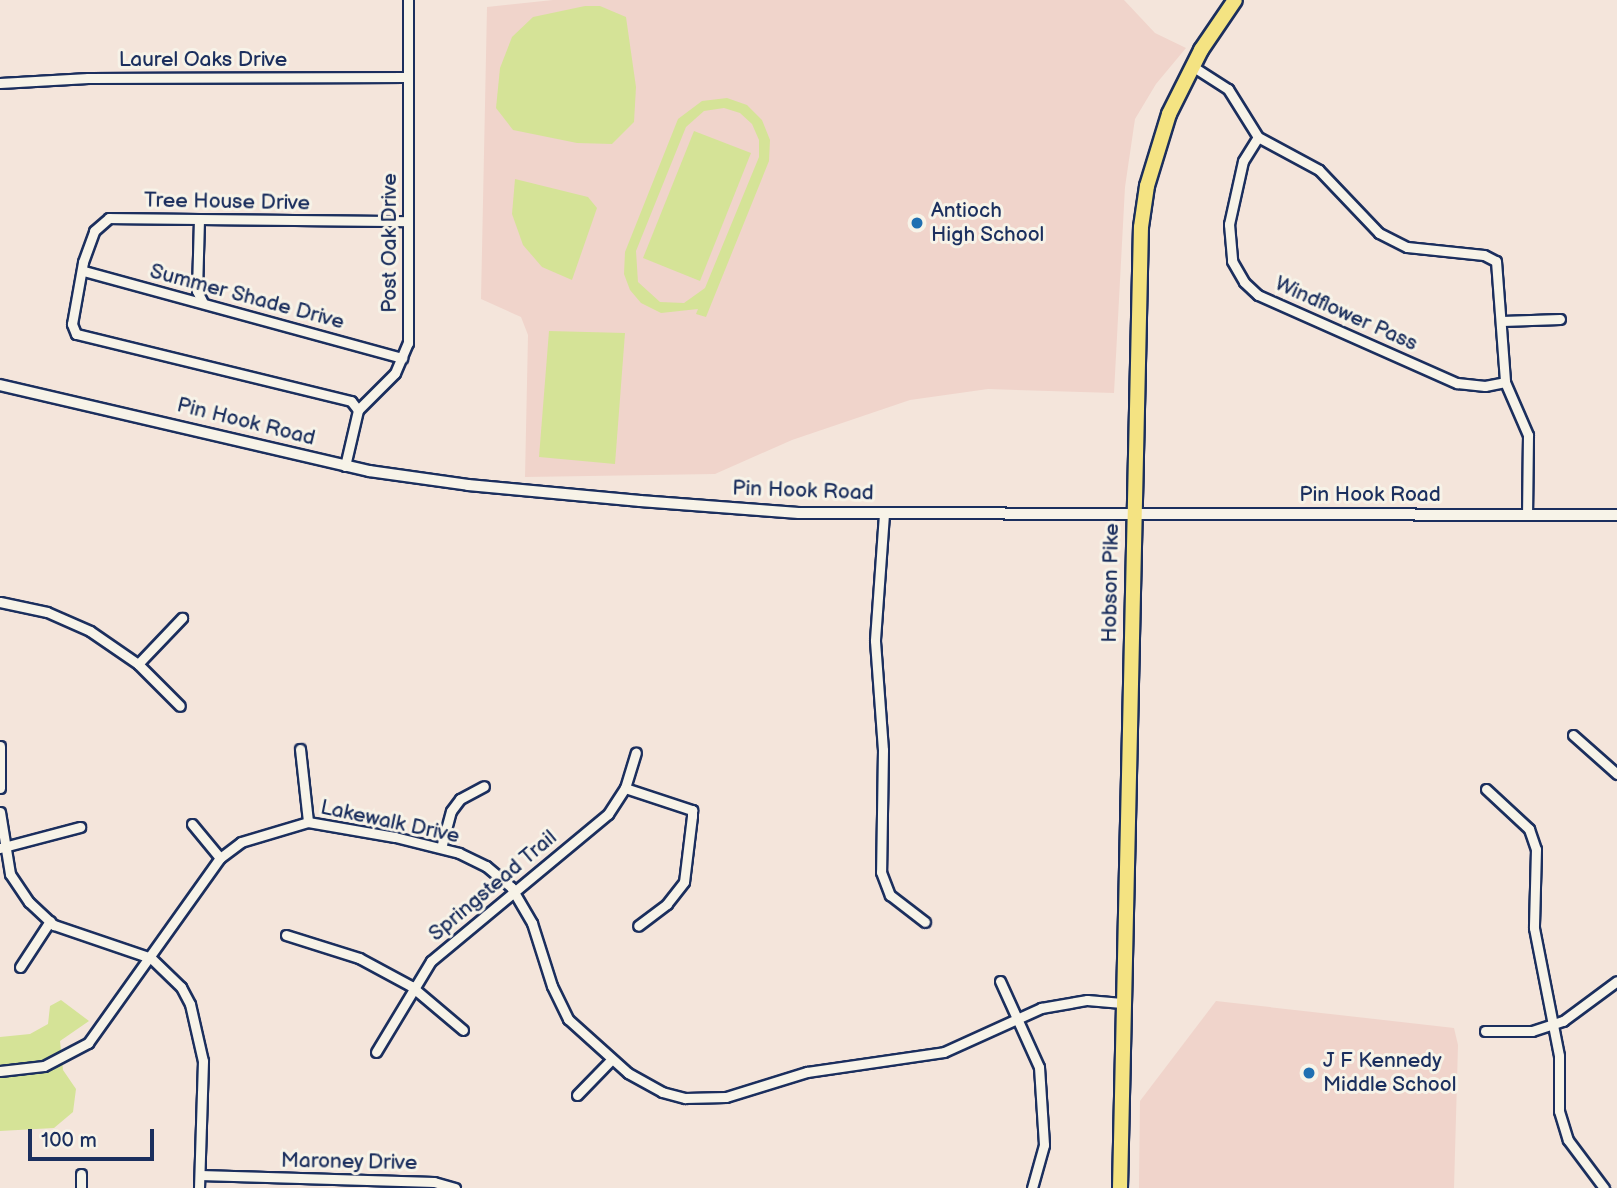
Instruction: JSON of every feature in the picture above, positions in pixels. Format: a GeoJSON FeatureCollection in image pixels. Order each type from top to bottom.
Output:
{"type":"FeatureCollection","features":[{"type":"Feature","properties":{"kind":"main road","name":"Hobson Pike"},"geometry":{"type":"LineString","coordinates":[[1120,1188],[1141,227],[1158,145],[1192,66],[1235,0]]}},
{"type":"Feature","properties":{"kind":"street","name":"Post Oak Drive"},"geometry":{"type":"LineString","coordinates":[[358,410],[395,373],[408,343],[408,0]]}},
{"type":"Feature","properties":{"kind":"street"},"geometry":{"type":"LineString","coordinates":[[1192,66],[1228,89],[1258,137],[1318,170],[1362,219],[1391,241],[1424,251],[1491,257],[1498,267],[1505,382],[1528,435],[1527,514]]}},
{"type":"Feature","properties":{"kind":"street","name":"Laurel Oaks Drive"},"geometry":{"type":"LineString","coordinates":[[0,83],[88,78],[407,77]]}},
{"type":"Feature","properties":{"kind":"street","name":"Windflower Pass"},"geometry":{"type":"LineString","coordinates":[[1258,137],[1243,161],[1229,224],[1232,261],[1244,282],[1258,295],[1457,383],[1485,386],[1505,382]]}},
{"type":"Feature","properties":{"kind":"street","name":"Tree House Drive"},"geometry":{"type":"LineString","coordinates":[[358,410],[351,401],[76,334],[72,324],[93,231],[108,218],[408,221]]}},
{"type":"Feature","properties":{"kind":"street"},"geometry":{"type":"LineString","coordinates":[[199,219],[197,291],[203,303]]}},
{"type":"Feature","properties":{"kind":"street","name":"Summer Shade Drive"},"geometry":{"type":"LineString","coordinates":[[84,271],[402,358]]}},
{"type":"Feature","properties":{"kind":"street"},"geometry":{"type":"LineString","coordinates":[[1502,321],[1560,319]]}},
{"type":"Feature","properties":{"kind":"street","name":"Pin Hook Road"},"geometry":{"type":"LineString","coordinates":[[0,385],[345,466],[468,485],[617,499],[799,513],[1617,515]]}},
{"type":"Feature","properties":{"kind":"street"},"geometry":{"type":"LineString","coordinates":[[345,466],[358,410]]}},
{"type":"Feature","properties":{"kind":"street"},"geometry":{"type":"LineString","coordinates":[[884,513],[875,641],[883,750],[881,872],[890,895],[925,922]]}},
{"type":"Feature","properties":{"kind":"street"},"geometry":{"type":"LineString","coordinates":[[0,602],[47,612],[90,631],[138,664],[180,706]]}},
{"type":"Feature","properties":{"kind":"street"},"geometry":{"type":"LineString","coordinates":[[138,664],[182,618]]}},
{"type":"Feature","properties":{"kind":"street"},"geometry":{"type":"LineString","coordinates":[[1573,735],[1617,774]]}},
{"type":"Feature","properties":{"kind":"street"},"geometry":{"type":"LineString","coordinates":[[0,746],[0,788]]}},
{"type":"Feature","properties":{"kind":"street"},"geometry":{"type":"LineString","coordinates":[[300,749],[308,822]]}},
{"type":"Feature","properties":{"kind":"street","name":"Springstead Trail"},"geometry":{"type":"LineString","coordinates":[[376,1052],[411,986],[430,961],[608,814],[625,788],[636,752]]}},
{"type":"Feature","properties":{"kind":"street"},"geometry":{"type":"LineString","coordinates":[[441,848],[451,811],[460,799],[484,786]]}},
{"type":"Feature","properties":{"kind":"street"},"geometry":{"type":"LineString","coordinates":[[625,788],[692,810],[684,883],[667,904],[638,926]]}},
{"type":"Feature","properties":{"kind":"street"},"geometry":{"type":"LineString","coordinates":[[1486,789],[1529,829],[1536,849],[1534,928],[1559,1056],[1559,1111],[1568,1140],[1604,1188]]}},
{"type":"Feature","properties":{"kind":"street"},"geometry":{"type":"LineString","coordinates":[[0,812],[1,848],[10,874],[50,921],[151,958],[181,987],[196,1019],[204,1061],[199,1188]]}},
{"type":"Feature","properties":{"kind":"street","name":"Lakewalk Drive"},"geometry":{"type":"LineString","coordinates":[[0,1071],[44,1066],[88,1043],[151,958],[194,889],[220,858],[241,842],[308,822],[441,848],[486,866],[513,890],[532,923],[552,986],[568,1019],[612,1059],[662,1092],[685,1098],[726,1097],[807,1072],[944,1052],[1041,1008],[1087,1000],[1122,1003]]}},
{"type":"Feature","properties":{"kind":"street"},"geometry":{"type":"LineString","coordinates":[[192,824],[220,858]]}},
{"type":"Feature","properties":{"kind":"street"},"geometry":{"type":"LineString","coordinates":[[1,848],[80,827]]}},
{"type":"Feature","properties":{"kind":"street"},"geometry":{"type":"LineString","coordinates":[[20,967],[50,921]]}},
{"type":"Feature","properties":{"kind":"street"},"geometry":{"type":"LineString","coordinates":[[286,935],[359,958],[411,986],[463,1030]]}},
{"type":"Feature","properties":{"kind":"street"},"geometry":{"type":"LineString","coordinates":[[1000,981],[1039,1067],[1045,1123],[1044,1144],[1031,1188]]}},
{"type":"Feature","properties":{"kind":"street"},"geometry":{"type":"LineString","coordinates":[[1485,1031],[1532,1031],[1553,1024],[1580,1011],[1617,981]]}},
{"type":"Feature","properties":{"kind":"street"},"geometry":{"type":"LineString","coordinates":[[577,1095],[612,1059]]}},
{"type":"Feature","properties":{"kind":"street"},"geometry":{"type":"LineString","coordinates":[[80,1174],[80,1188]]}},
{"type":"Feature","properties":{"kind":"street","name":"Maroney Drive"},"geometry":{"type":"LineString","coordinates":[[200,1175],[434,1182],[455,1188]]}},
{"type":"Feature","properties":{"kind":"shaded area"},"geometry":{"type":"Polygon","coordinates":[[[553,0],[1124,0],[1155,33],[1186,48],[1156,84],[1135,119],[1125,187],[1114,393],[988,389],[910,400],[792,440],[715,474],[525,477],[528,335],[521,317],[481,299],[487,7],[553,0]]]}},
{"type":"Feature","properties":{"kind":"shaded area","name":"J F Kennedy Middle School"},"geometry":{"type":"Polygon","coordinates":[[[1216,1001],[1454,1028],[1458,1045],[1454,1188],[1139,1188],[1140,1101],[1216,1001]]]}},
{"type":"Feature","properties":{"kind":"green space"},"geometry":{"type":"Polygon","coordinates":[[[585,6],[600,6],[626,17],[636,87],[634,122],[612,144],[577,143],[513,130],[496,108],[500,68],[512,37],[533,17],[585,6]]]}},
{"type":"Feature","properties":{"kind":"green space"},"geometry":{"type":"Polygon","coordinates":[[[727,98],[747,105],[762,120],[770,140],[769,161],[706,317],[696,314],[698,309],[661,313],[641,303],[630,290],[624,274],[625,252],[678,119],[702,101],[727,98]],[[724,108],[704,111],[686,127],[636,251],[638,282],[660,302],[684,303],[705,288],[759,157],[759,140],[752,124],[740,113],[724,108]]]}},
{"type":"Feature","properties":{"kind":"green space"},"geometry":{"type":"Polygon","coordinates":[[[694,131],[751,153],[700,281],[643,258],[694,131]]]}},
{"type":"Feature","properties":{"kind":"green space"},"geometry":{"type":"Polygon","coordinates":[[[515,179],[588,197],[597,208],[572,280],[542,267],[523,245],[512,214],[515,179]]]}},
{"type":"Feature","properties":{"kind":"green space"},"geometry":{"type":"Polygon","coordinates":[[[549,331],[625,333],[615,464],[539,457],[549,331]]]}},
{"type":"Feature","properties":{"kind":"green space"},"geometry":{"type":"Polygon","coordinates":[[[61,1000],[89,1021],[60,1041],[63,1070],[76,1089],[73,1112],[54,1128],[0,1131],[0,1037],[30,1034],[48,1024],[50,1006],[61,1000]]]}},
{"type":"Feature","properties":{"kind":"place","name":"Antioch High School"},"geometry":{"type":"Point","coordinates":[917,223]}},
{"type":"Feature","properties":{"kind":"place","name":"J F Kennedy Middle School"},"geometry":{"type":"Point","coordinates":[1309,1073]}}]}
